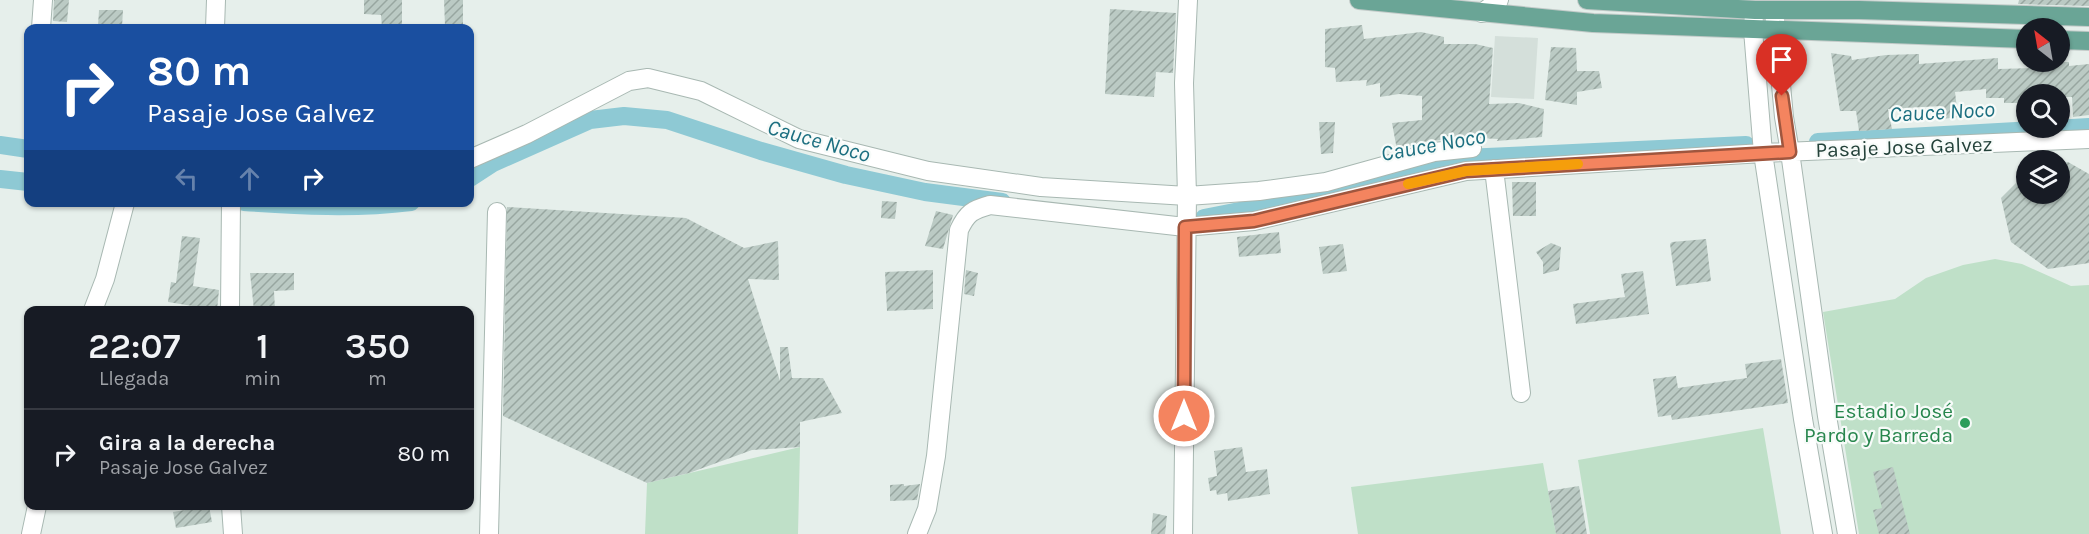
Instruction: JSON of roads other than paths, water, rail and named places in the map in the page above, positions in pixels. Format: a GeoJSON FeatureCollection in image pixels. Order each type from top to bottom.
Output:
{"type":"FeatureCollection","features":[{"type":"Feature","properties":{"kind":"main road"},"geometry":{"type":"LineString","coordinates":[[1359,0],[1450,5],[1482,13],[1593,22],[1775,31],[2016,39]]}},
{"type":"Feature","properties":{"kind":"main road"},"geometry":{"type":"LineString","coordinates":[[1587,0],[1755,10],[1859,5],[2089,17]]}},
{"type":"Feature","properties":{"kind":"main road"},"geometry":{"type":"LineString","coordinates":[[2070,40],[2089,41]]}},
{"type":"Feature","properties":{"kind":"street"},"geometry":{"type":"LineString","coordinates":[[41,24],[43,0]]}},
{"type":"Feature","properties":{"kind":"street"},"geometry":{"type":"LineString","coordinates":[[215,24],[216,0]]}},
{"type":"Feature","properties":{"kind":"street"},"geometry":{"type":"LineString","coordinates":[[1183,534],[1187,196],[1184,83],[1188,0]]}},
{"type":"Feature","properties":{"kind":"street"},"geometry":{"type":"LineString","coordinates":[[1482,13],[1499,0]]}},
{"type":"Feature","properties":{"kind":"street"},"geometry":{"type":"LineString","coordinates":[[1755,10],[1753,30],[1763,153],[1803,419],[1823,534]]}},
{"type":"Feature","properties":{"kind":"street"},"geometry":{"type":"LineString","coordinates":[[1774,10],[1784,117],[1827,416],[1847,534]]}},
{"type":"Feature","properties":{"kind":"street"},"geometry":{"type":"LineString","coordinates":[[474,157],[527,134],[629,81],[648,78],[700,91],[799,139],[928,171],[1041,187],[1187,196],[1259,191],[1326,182],[1434,152],[1472,148]]}},
{"type":"Feature","properties":{"kind":"street","name":"Pasaje Jose Galvez"},"geometry":{"type":"LineString","coordinates":[[916,534],[927,510],[936,456],[959,230],[965,216],[976,209],[990,205],[1185,227],[1254,221],[1466,171],[1763,153],[2089,139]]}},
{"type":"Feature","properties":{"kind":"street"},"geometry":{"type":"LineString","coordinates":[[1494,170],[1521,393]]}},
{"type":"Feature","properties":{"kind":"street"},"geometry":{"type":"LineString","coordinates":[[95,306],[105,279],[124,207]]}},
{"type":"Feature","properties":{"kind":"street"},"geometry":{"type":"LineString","coordinates":[[230,306],[231,207]]}},
{"type":"Feature","properties":{"kind":"street"},"geometry":{"type":"LineString","coordinates":[[489,534],[497,212]]}},
{"type":"Feature","properties":{"kind":"street"},"geometry":{"type":"LineString","coordinates":[[1803,419],[1827,416]]}},
{"type":"Feature","properties":{"kind":"street"},"geometry":{"type":"LineString","coordinates":[[31,534],[36,510]]}},
{"type":"Feature","properties":{"kind":"street"},"geometry":{"type":"LineString","coordinates":[[231,510],[232,534]]}},
{"type":"Feature","properties":{"kind":"waterway","name":"Cauce Noco"},"geometry":{"type":"LineString","coordinates":[[474,175],[493,163],[590,120],[624,116],[667,120],[761,151],[846,175],[925,192],[1002,202]]}},
{"type":"Feature","properties":{"kind":"waterway","name":"Cauce Noco"},"geometry":{"type":"LineString","coordinates":[[1818,142],[2089,127]]}},
{"type":"Feature","properties":{"kind":"waterway"},"geometry":{"type":"LineString","coordinates":[[0,145],[24,148]]}},
{"type":"Feature","properties":{"kind":"waterway","name":"Cauce Noco"},"geometry":{"type":"LineString","coordinates":[[1204,218],[1295,200],[1433,162],[1464,158],[1746,145]]}},
{"type":"Feature","properties":{"kind":"waterway","name":"Cauce Noco"},"geometry":{"type":"LineString","coordinates":[[0,179],[24,182]]}},
{"type":"Feature","properties":{"kind":"place","name":"Estadio José Pardo y Barreda"},"geometry":{"type":"Point","coordinates":[1965,423]}}]}
